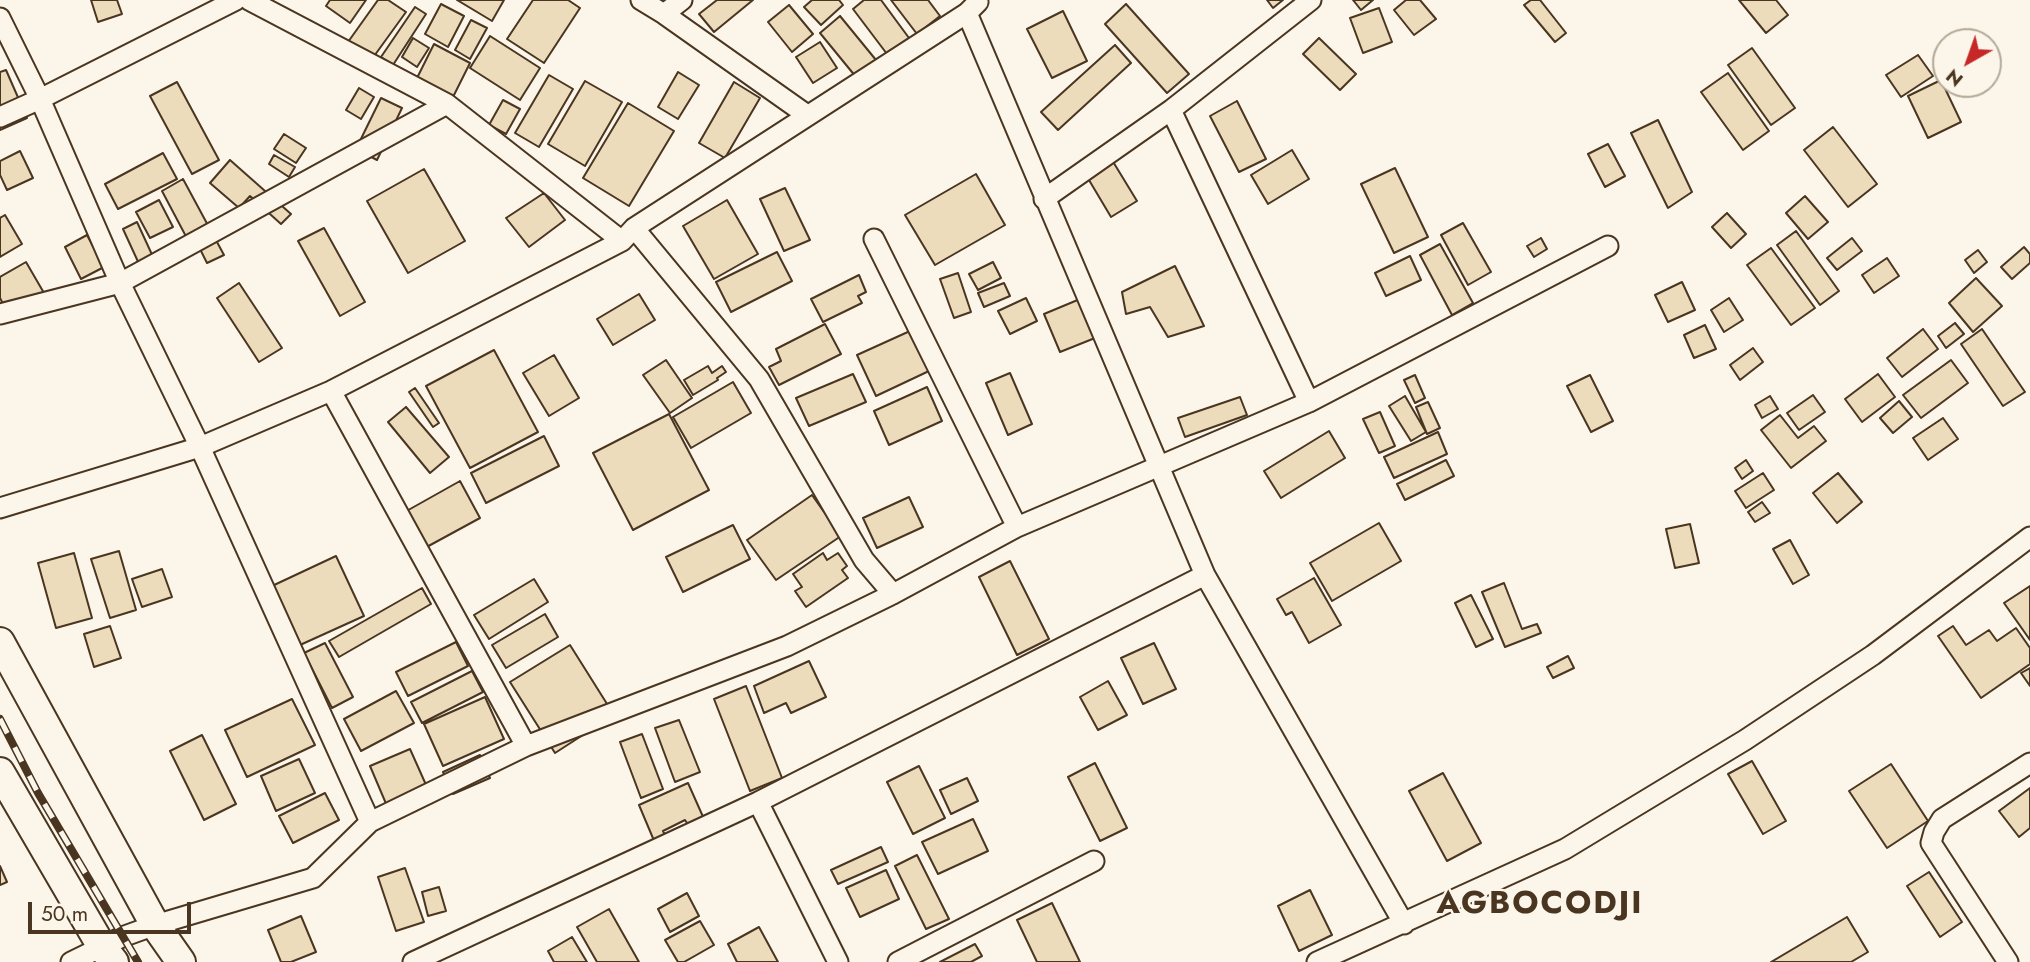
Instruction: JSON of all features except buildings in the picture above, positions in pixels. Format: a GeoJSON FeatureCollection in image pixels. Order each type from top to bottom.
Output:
{"type":"FeatureCollection","features":[{"type":"Feature","properties":{"kind":"main road"},"geometry":{"type":"LineString","coordinates":[[0,642],[155,925],[181,962]]}},
{"type":"Feature","properties":{"kind":"main road"},"geometry":{"type":"LineString","coordinates":[[2,781],[108,954]]}},
{"type":"Feature","properties":{"kind":"street"},"geometry":{"type":"LineString","coordinates":[[0,117],[236,0]]}},
{"type":"Feature","properties":{"kind":"street"},"geometry":{"type":"LineString","coordinates":[[249,0],[447,104],[628,234],[759,379],[864,560],[893,594]]}},
{"type":"Feature","properties":{"kind":"street"},"geometry":{"type":"LineString","coordinates":[[641,0],[807,115]]}},
{"type":"Feature","properties":{"kind":"street"},"geometry":{"type":"LineString","coordinates":[[664,14],[682,0]]}},
{"type":"Feature","properties":{"kind":"street"},"geometry":{"type":"LineString","coordinates":[[1044,199],[1171,110],[1311,0]]}},
{"type":"Feature","properties":{"kind":"street"},"geometry":{"type":"LineString","coordinates":[[0,508],[200,447],[331,391],[628,234],[976,4],[1044,199],[1205,575],[1404,924]]}},
{"type":"Feature","properties":{"kind":"street"},"geometry":{"type":"LineString","coordinates":[[0,18],[40,99],[120,283],[200,447],[370,822]]}},
{"type":"Feature","properties":{"kind":"street"},"geometry":{"type":"LineString","coordinates":[[0,314],[120,283],[447,104]]}},
{"type":"Feature","properties":{"kind":"street"},"geometry":{"type":"LineString","coordinates":[[1171,110],[1309,402]]}},
{"type":"Feature","properties":{"kind":"street"},"geometry":{"type":"LineString","coordinates":[[874,239],[1017,527]]}},
{"type":"Feature","properties":{"kind":"street"},"geometry":{"type":"LineString","coordinates":[[71,962],[108,954],[155,925],[313,878],[370,822],[526,746],[787,646],[893,594],[1017,527],[1309,402],[1608,246]]}},
{"type":"Feature","properties":{"kind":"street"},"geometry":{"type":"LineString","coordinates":[[331,391],[526,746]]}},
{"type":"Feature","properties":{"kind":"street"},"geometry":{"type":"LineString","coordinates":[[1317,962],[1565,849],[1745,740],[1873,655],[2030,537]]}},
{"type":"Feature","properties":{"kind":"street"},"geometry":{"type":"LineString","coordinates":[[413,962],[758,802],[1205,575]]}},
{"type":"Feature","properties":{"kind":"street"},"geometry":{"type":"LineString","coordinates":[[2008,962],[1931,843],[1942,819],[2030,763]]}},
{"type":"Feature","properties":{"kind":"street"},"geometry":{"type":"LineString","coordinates":[[758,802],[838,962]]}},
{"type":"Feature","properties":{"kind":"street"},"geometry":{"type":"LineString","coordinates":[[898,962],[1094,861]]}},
{"type":"Feature","properties":{"kind":"railway"},"geometry":{"type":"LineString","coordinates":[[0,719],[38,793],[138,962]]}},
{"type":"Feature","properties":{"kind":"district","name":"AGBOCODJI"},"geometry":{"type":"Point","coordinates":[1540,905]}}]}
